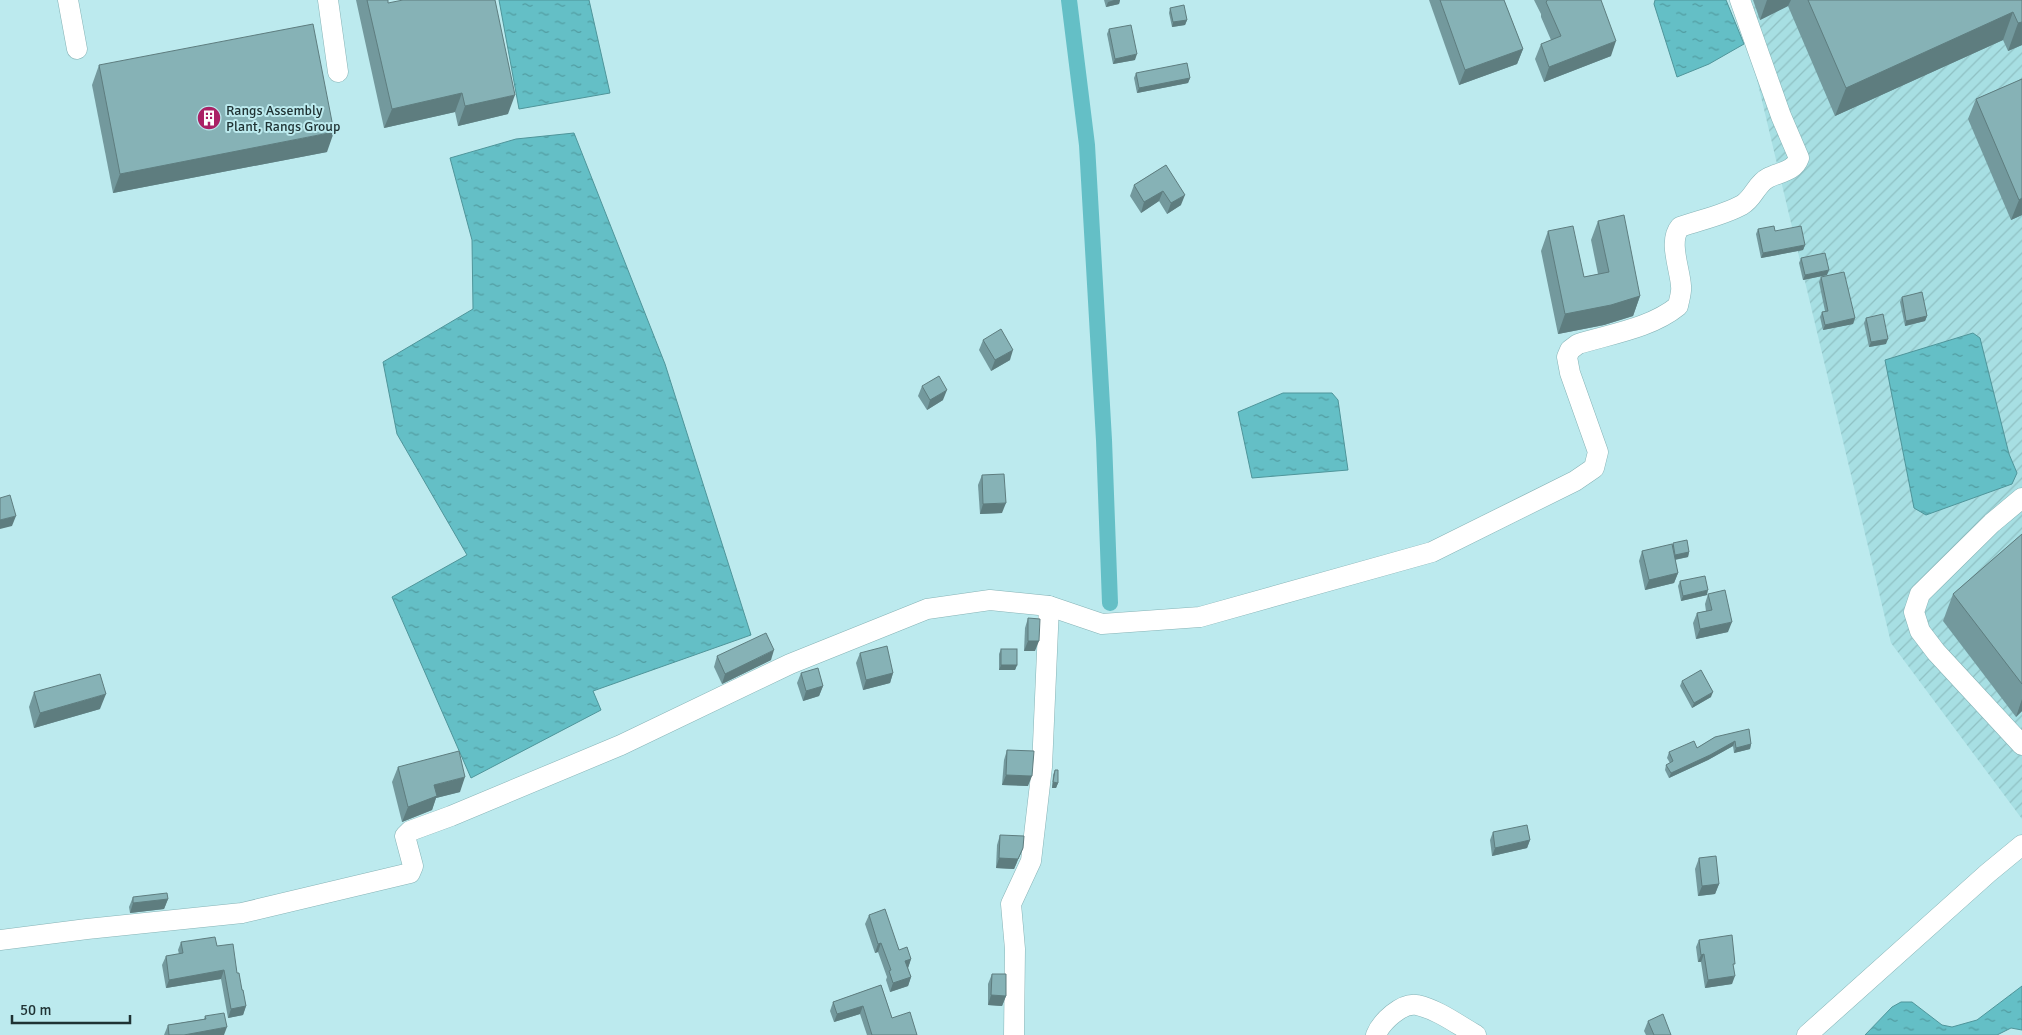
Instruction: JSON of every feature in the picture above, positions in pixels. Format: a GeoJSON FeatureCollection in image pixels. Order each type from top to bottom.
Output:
{"type":"FeatureCollection","features":[{"type":"Feature","properties":{"kind":"street"},"geometry":{"type":"LineString","coordinates":[[68,0],[77,49]]}},
{"type":"Feature","properties":{"kind":"street"},"geometry":{"type":"LineString","coordinates":[[328,0],[338,72]]}},
{"type":"Feature","properties":{"kind":"street"},"geometry":{"type":"LineString","coordinates":[[0,940],[87,928],[242,913],[410,873],[413,866],[405,836],[410,831],[621,745],[790,664],[927,609],[990,600],[1049,606],[1102,624],[1200,617],[1432,552],[1575,481],[1594,468],[1598,452],[1570,373],[1567,357],[1570,350],[1578,344],[1666,316],[1678,306],[1682,287],[1675,232],[1680,227],[1743,205],[1752,196],[1758,184],[1797,164],[1799,158],[1781,116],[1740,0]]}},
{"type":"Feature","properties":{"kind":"street"},"geometry":{"type":"LineString","coordinates":[[2022,498],[1992,523],[1920,594],[1914,612],[1920,631],[1936,652],[2022,745]]}},
{"type":"Feature","properties":{"kind":"street"},"geometry":{"type":"LineString","coordinates":[[1014,1035],[1015,949],[1011,904],[1031,861],[1042,767],[1049,606]]}},
{"type":"Feature","properties":{"kind":"street"},"geometry":{"type":"LineString","coordinates":[[1807,1035],[1988,873],[2022,845]]}},
{"type":"Feature","properties":{"kind":"street"},"geometry":{"type":"LineString","coordinates":[[1376,1035],[1380,1026],[1394,1012],[1415,1005],[1438,1013],[1476,1035]]}},
{"type":"Feature","properties":{"kind":"shaded area"},"geometry":{"type":"Polygon","coordinates":[[[1738,0],[2022,0],[2022,819],[1891,643],[1738,0]]]}},
{"type":"Feature","properties":{"kind":"water"},"geometry":{"type":"Polygon","coordinates":[[[499,0],[589,0],[610,93],[519,109],[499,0]]]}},
{"type":"Feature","properties":{"kind":"water"},"geometry":{"type":"Polygon","coordinates":[[[1655,0],[1726,0],[1744,44],[1709,64],[1677,77],[1654,4],[1655,0]]]}},
{"type":"Feature","properties":{"kind":"water"},"geometry":{"type":"Polygon","coordinates":[[[574,133],[665,364],[751,635],[593,691],[601,710],[471,778],[392,597],[467,555],[397,434],[383,362],[473,309],[472,240],[450,158],[516,139],[574,133]]]}},
{"type":"Feature","properties":{"kind":"water"},"geometry":{"type":"Polygon","coordinates":[[[1973,333],[1980,338],[2009,454],[2017,473],[2012,484],[1926,515],[1914,508],[1885,360],[1973,333]]]}},
{"type":"Feature","properties":{"kind":"water"},"geometry":{"type":"Polygon","coordinates":[[[1283,393],[1332,393],[1338,400],[1348,470],[1252,478],[1238,412],[1283,393]]]}},
{"type":"Feature","properties":{"kind":"water"},"geometry":{"type":"Polygon","coordinates":[[[2022,986],[2022,1030],[2011,1028],[1997,1035],[1865,1035],[1892,1007],[1901,1002],[1912,1002],[1942,1025],[1952,1027],[1977,1020],[2022,986]]]}},
{"type":"Feature","properties":{"kind":"building"},"geometry":{"type":"Polygon","coordinates":[[[367,0],[388,0],[388,3],[403,0],[495,0],[515,95],[465,106],[462,93],[392,109],[367,0]]]}},
{"type":"Feature","properties":{"kind":"building"},"geometry":{"type":"Polygon","coordinates":[[[1440,0],[1504,0],[1523,49],[1465,70],[1440,0]]]}},
{"type":"Feature","properties":{"kind":"building"},"geometry":{"type":"Polygon","coordinates":[[[1547,0],[1601,0],[1616,41],[1549,67],[1541,44],[1561,36],[1546,2],[1547,0]]]}},
{"type":"Feature","properties":{"kind":"building"},"geometry":{"type":"Polygon","coordinates":[[[1808,0],[2022,0],[2022,22],[2018,23],[2013,12],[1846,88],[1808,0]]]}},
{"type":"Feature","properties":{"kind":"building"},"geometry":{"type":"Polygon","coordinates":[[[1184,5],[1187,20],[1173,22],[1170,8],[1184,5]]]}},
{"type":"Feature","properties":{"kind":"building","name":"Rangs Assembly Plant, Rangs Group"},"geometry":{"type":"Polygon","coordinates":[[[313,24],[334,132],[120,174],[99,65],[313,24]]]}},
{"type":"Feature","properties":{"kind":"building"},"geometry":{"type":"Polygon","coordinates":[[[1131,25],[1137,54],[1115,59],[1109,29],[1131,25]]]}},
{"type":"Feature","properties":{"kind":"building"},"geometry":{"type":"Polygon","coordinates":[[[1187,63],[1190,78],[1139,88],[1136,73],[1187,63]]]}},
{"type":"Feature","properties":{"kind":"building"},"geometry":{"type":"Polygon","coordinates":[[[2022,79],[2022,198],[2019,200],[1976,99],[2022,79]]]}},
{"type":"Feature","properties":{"kind":"building"},"geometry":{"type":"Polygon","coordinates":[[[1166,165],[1185,195],[1171,203],[1163,191],[1144,202],[1134,185],[1166,165]]]}},
{"type":"Feature","properties":{"kind":"building"},"geometry":{"type":"Polygon","coordinates":[[[1624,215],[1640,296],[1611,305],[1565,314],[1548,231],[1573,226],[1584,277],[1609,272],[1598,221],[1624,215]]]}},
{"type":"Feature","properties":{"kind":"building"},"geometry":{"type":"Polygon","coordinates":[[[1774,226],[1775,231],[1801,226],[1805,245],[1763,253],[1758,229],[1774,226]]]}},
{"type":"Feature","properties":{"kind":"building"},"geometry":{"type":"Polygon","coordinates":[[[1825,253],[1829,270],[1805,275],[1801,258],[1825,253]]]}},
{"type":"Feature","properties":{"kind":"building"},"geometry":{"type":"Polygon","coordinates":[[[1844,272],[1855,318],[1825,325],[1822,312],[1828,311],[1821,277],[1844,272]]]}},
{"type":"Feature","properties":{"kind":"building"},"geometry":{"type":"Polygon","coordinates":[[[1922,292],[1927,316],[1906,321],[1902,297],[1922,292]]]}},
{"type":"Feature","properties":{"kind":"building"},"geometry":{"type":"Polygon","coordinates":[[[1883,314],[1888,339],[1871,342],[1866,318],[1883,314]]]}},
{"type":"Feature","properties":{"kind":"building"},"geometry":{"type":"Polygon","coordinates":[[[1001,329],[1013,350],[995,360],[983,340],[1001,329]]]}},
{"type":"Feature","properties":{"kind":"building"},"geometry":{"type":"Polygon","coordinates":[[[939,376],[947,390],[930,400],[922,386],[939,376]]]}},
{"type":"Feature","properties":{"kind":"building"},"geometry":{"type":"Polygon","coordinates":[[[1004,474],[1006,503],[983,504],[982,475],[1004,474]]]}},
{"type":"Feature","properties":{"kind":"building"},"geometry":{"type":"Polygon","coordinates":[[[10,495],[16,516],[0,520],[0,498],[10,495]]]}},
{"type":"Feature","properties":{"kind":"building"},"geometry":{"type":"Polygon","coordinates":[[[2022,534],[2022,684],[1953,594],[2022,534]]]}},
{"type":"Feature","properties":{"kind":"building"},"geometry":{"type":"Polygon","coordinates":[[[1687,540],[1689,552],[1675,555],[1673,543],[1687,540]]]}},
{"type":"Feature","properties":{"kind":"building"},"geometry":{"type":"Polygon","coordinates":[[[1672,544],[1678,573],[1649,580],[1642,551],[1672,544]]]}},
{"type":"Feature","properties":{"kind":"building"},"geometry":{"type":"Polygon","coordinates":[[[1705,576],[1708,590],[1683,596],[1680,581],[1705,576]]]}},
{"type":"Feature","properties":{"kind":"building"},"geometry":{"type":"Polygon","coordinates":[[[1725,590],[1732,622],[1700,629],[1697,613],[1712,610],[1708,594],[1725,590]]]}},
{"type":"Feature","properties":{"kind":"building"},"geometry":{"type":"Polygon","coordinates":[[[1028,618],[1040,619],[1039,641],[1028,641],[1028,618]]]}},
{"type":"Feature","properties":{"kind":"building"},"geometry":{"type":"Polygon","coordinates":[[[766,633],[774,650],[725,674],[717,656],[766,633]]]}},
{"type":"Feature","properties":{"kind":"building"},"geometry":{"type":"Polygon","coordinates":[[[887,646],[893,673],[866,680],[860,653],[887,646]]]}},
{"type":"Feature","properties":{"kind":"building"},"geometry":{"type":"Polygon","coordinates":[[[1001,649],[1017,649],[1017,665],[1001,665],[1001,649]]]}},
{"type":"Feature","properties":{"kind":"building"},"geometry":{"type":"Polygon","coordinates":[[[818,668],[823,686],[806,691],[801,673],[818,668]]]}},
{"type":"Feature","properties":{"kind":"building"},"geometry":{"type":"Polygon","coordinates":[[[1701,670],[1713,692],[1694,703],[1682,681],[1701,670]]]}},
{"type":"Feature","properties":{"kind":"building"},"geometry":{"type":"Polygon","coordinates":[[[100,674],[106,694],[40,713],[34,692],[100,674]]]}},
{"type":"Feature","properties":{"kind":"building"},"geometry":{"type":"Polygon","coordinates":[[[1749,729],[1751,744],[1736,748],[1735,741],[1671,773],[1666,765],[1673,761],[1669,752],[1694,741],[1697,748],[1715,737],[1749,729]]]}},
{"type":"Feature","properties":{"kind":"building"},"geometry":{"type":"Polygon","coordinates":[[[1007,750],[1034,751],[1032,776],[1006,775],[1007,750]]]}},
{"type":"Feature","properties":{"kind":"building"},"geometry":{"type":"Polygon","coordinates":[[[459,751],[465,777],[434,785],[437,796],[408,807],[398,767],[459,751]]]}},
{"type":"Feature","properties":{"kind":"building"},"geometry":{"type":"Polygon","coordinates":[[[1055,770],[1058,770],[1058,783],[1053,782],[1055,770]]]}},
{"type":"Feature","properties":{"kind":"building"},"geometry":{"type":"Polygon","coordinates":[[[1527,825],[1530,840],[1495,848],[1493,832],[1527,825]]]}},
{"type":"Feature","properties":{"kind":"building"},"geometry":{"type":"Polygon","coordinates":[[[1000,835],[1024,836],[1023,848],[1018,859],[999,858],[1000,835]]]}},
{"type":"Feature","properties":{"kind":"building"},"geometry":{"type":"Polygon","coordinates":[[[1716,856],[1719,884],[1702,886],[1699,858],[1716,856]]]}},
{"type":"Feature","properties":{"kind":"building"},"geometry":{"type":"Polygon","coordinates":[[[167,893],[168,899],[133,903],[133,897],[167,893]]]}},
{"type":"Feature","properties":{"kind":"building"},"geometry":{"type":"Polygon","coordinates":[[[885,909],[899,950],[907,947],[911,959],[905,961],[911,977],[893,983],[889,971],[891,970],[881,943],[878,944],[869,915],[885,909]]]}},
{"type":"Feature","properties":{"kind":"building"},"geometry":{"type":"Polygon","coordinates":[[[1732,935],[1735,976],[1708,980],[1704,954],[1701,955],[1699,940],[1732,935]]]}},
{"type":"Feature","properties":{"kind":"building"},"geometry":{"type":"Polygon","coordinates":[[[215,937],[217,946],[233,944],[237,973],[239,973],[246,1006],[231,1009],[224,970],[169,980],[166,956],[183,953],[181,942],[215,937]]]}},
{"type":"Feature","properties":{"kind":"building"},"geometry":{"type":"Polygon","coordinates":[[[992,974],[1006,974],[1006,996],[991,995],[992,974]]]}},
{"type":"Feature","properties":{"kind":"building"},"geometry":{"type":"Polygon","coordinates":[[[881,985],[892,1018],[910,1012],[917,1035],[872,1035],[863,1006],[837,1014],[833,1002],[881,985]]]}},
{"type":"Feature","properties":{"kind":"building"},"geometry":{"type":"Polygon","coordinates":[[[224,1013],[227,1027],[184,1035],[169,1035],[168,1025],[206,1019],[205,1016],[224,1013]]]}},
{"type":"Feature","properties":{"kind":"building"},"geometry":{"type":"Polygon","coordinates":[[[1663,1014],[1671,1035],[1654,1035],[1648,1021],[1663,1014]]]}},
{"type":"Feature","properties":{"kind":"waterway"},"geometry":{"type":"LineString","coordinates":[[1069,0],[1087,145],[1104,440],[1110,603]]}},
{"type":"Feature","properties":{"kind":"place","name":"Rangs Assembly Plant, Rangs Group"},"geometry":{"type":"Point","coordinates":[209,118]}}]}
